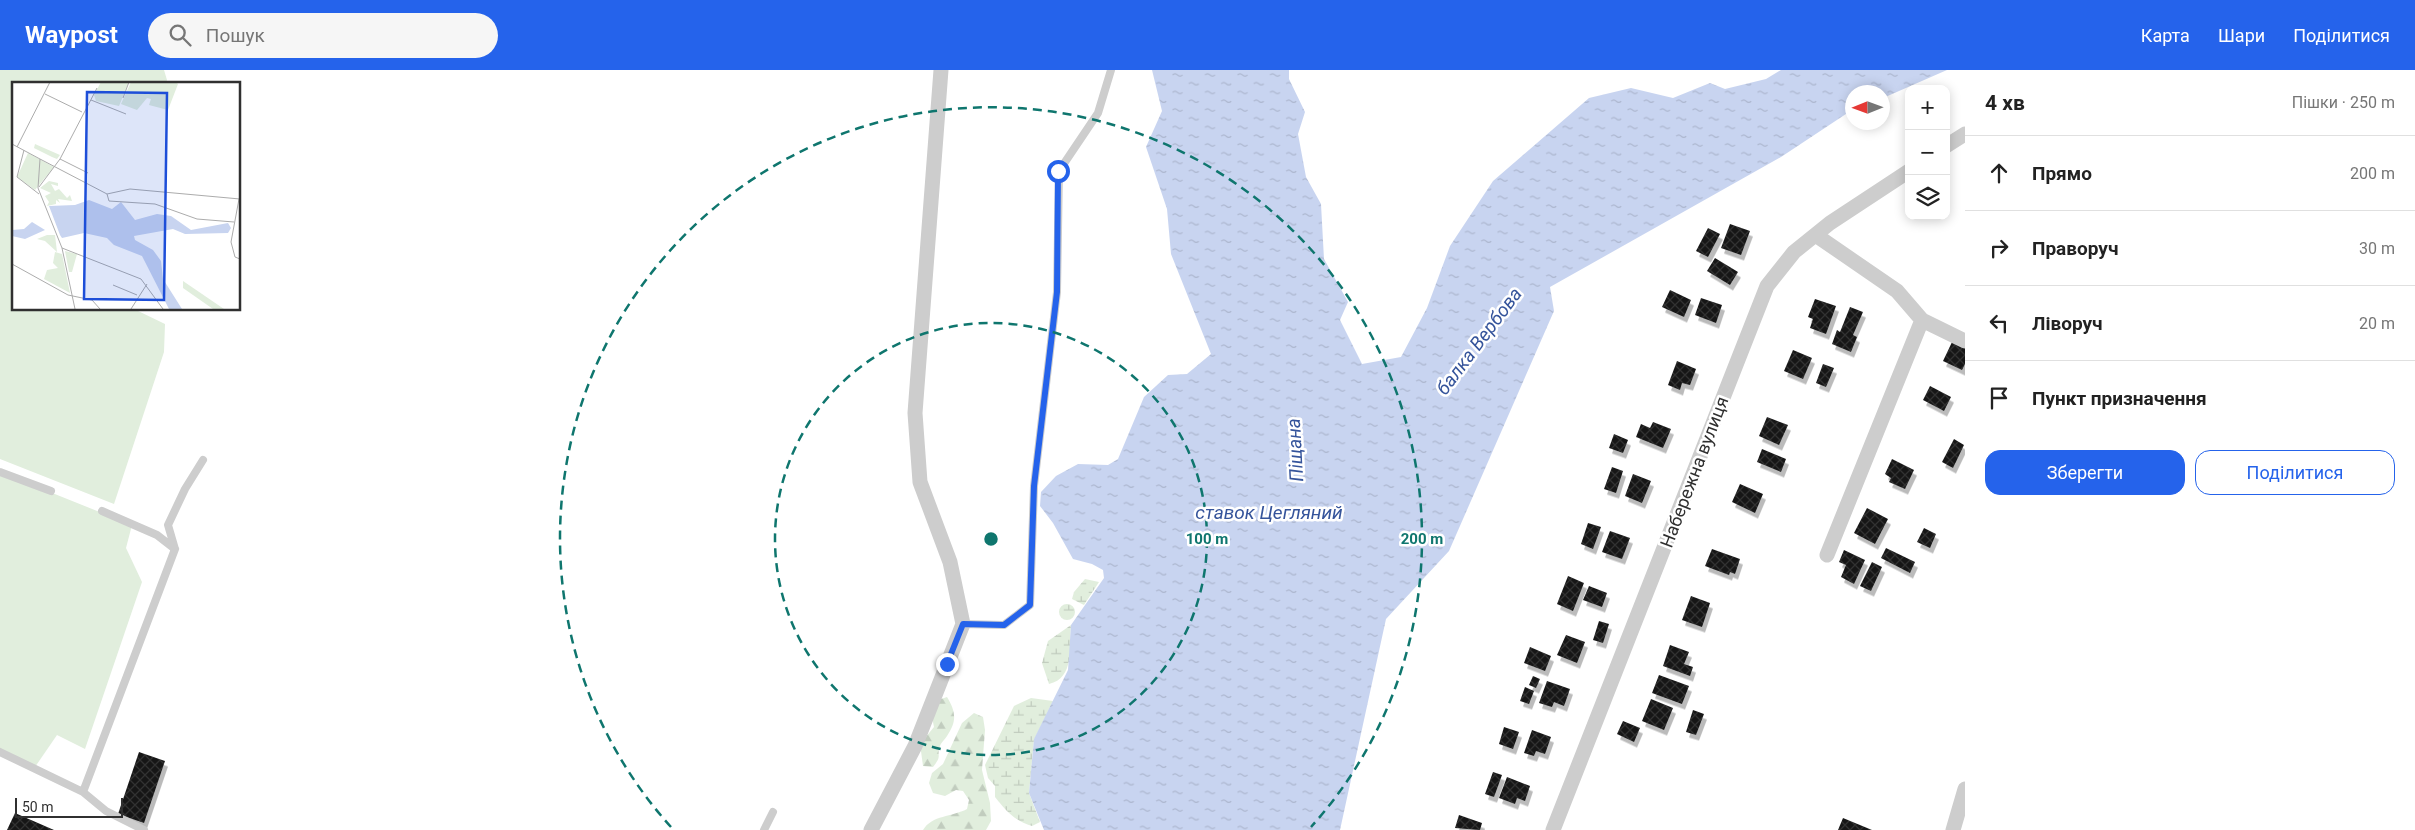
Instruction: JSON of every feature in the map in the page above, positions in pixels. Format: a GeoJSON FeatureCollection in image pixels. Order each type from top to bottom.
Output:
{"type":"FeatureCollection","features":[{"type":"Feature","properties":{"kind":"street"},"geometry":{"type":"LineString","coordinates":[[871,830],[915,746],[963,624],[950,562],[920,482],[915,413],[941,70]]}},
{"type":"Feature","properties":{"kind":"street"},"geometry":{"type":"LineString","coordinates":[[1950,143],[1965,134]]}},
{"type":"Feature","properties":{"kind":"street","name":"Набережна вулиця"},"geometry":{"type":"LineString","coordinates":[[1553,830],[1767,286],[1794,252],[1817,236],[1830,222],[1905,174]]}},
{"type":"Feature","properties":{"kind":"street"},"geometry":{"type":"LineString","coordinates":[[1817,236],[1897,291],[1922,320],[1965,341]]}},
{"type":"Feature","properties":{"kind":"street"},"geometry":{"type":"LineString","coordinates":[[1828,555],[1922,320]]}},
{"type":"Feature","properties":{"kind":"street"},"geometry":{"type":"LineString","coordinates":[[1953,830],[1965,789]]}},
{"type":"Feature","properties":{"kind":"lane"},"geometry":{"type":"LineString","coordinates":[[963,624],[1004,625],[1030,605],[1034,486],[1057,292],[1058,171],[1098,113],[1111,70]]}},
{"type":"Feature","properties":{"kind":"lane"},"geometry":{"type":"LineString","coordinates":[[83,792],[175,550],[168,526],[185,489],[203,460]]}},
{"type":"Feature","properties":{"kind":"lane"},"geometry":{"type":"LineString","coordinates":[[0,472],[51,491]]}},
{"type":"Feature","properties":{"kind":"lane"},"geometry":{"type":"LineString","coordinates":[[102,511],[156,535],[175,550]]}},
{"type":"Feature","properties":{"kind":"lane"},"geometry":{"type":"LineString","coordinates":[[0,752],[83,792],[106,811],[144,830]]}},
{"type":"Feature","properties":{"kind":"lane"},"geometry":{"type":"LineString","coordinates":[[764,830],[773,812]]}},
{"type":"Feature","properties":{"kind":"green space"},"geometry":{"type":"Polygon","coordinates":[[[0,70],[164,70],[166,82],[12,82],[12,310],[136,310],[165,324],[164,352],[114,504],[0,459],[0,70]]]}},
{"type":"Feature","properties":{"kind":"green space"},"geometry":{"type":"Polygon","coordinates":[[[0,472],[132,525],[126,548],[142,582],[85,749],[57,735],[35,767],[0,749],[0,472]]]}},
{"type":"Feature","properties":{"kind":"green space"},"geometry":{"type":"Polygon","coordinates":[[[1085,579],[1099,582],[1084,605],[1072,599],[1074,592],[1085,579]]]}},
{"type":"Feature","properties":{"kind":"green space"},"geometry":{"type":"Polygon","coordinates":[[[1064,604],[1070,604],[1075,609],[1073,618],[1064,620],[1059,615],[1059,609],[1064,604]]]}},
{"type":"Feature","properties":{"kind":"green space"},"geometry":{"type":"Polygon","coordinates":[[[1071,625],[1070,652],[1067,668],[1057,681],[1049,684],[1042,663],[1048,641],[1071,625]]]}},
{"type":"Feature","properties":{"kind":"green space"},"geometry":{"type":"Polygon","coordinates":[[[947,697],[954,712],[954,721],[939,749],[939,758],[936,763],[933,767],[923,766],[920,744],[934,727],[932,717],[938,700],[947,697]]]}},
{"type":"Feature","properties":{"kind":"green space"},"geometry":{"type":"Polygon","coordinates":[[[1031,698],[1053,701],[1034,740],[1029,793],[1040,822],[1032,826],[1011,815],[995,797],[995,786],[988,778],[985,765],[1014,706],[1031,698]]]}},
{"type":"Feature","properties":{"kind":"green space"},"geometry":{"type":"Polygon","coordinates":[[[974,713],[983,717],[985,730],[982,770],[990,803],[991,821],[986,830],[923,830],[937,819],[967,809],[969,800],[963,791],[956,790],[945,796],[933,793],[929,783],[932,773],[943,764],[962,723],[974,713]]]}},
{"type":"Feature","properties":{"kind":"water","name":"ставок Цегляний"},"geometry":{"type":"Polygon","coordinates":[[[1152,70],[1289,70],[1289,79],[1305,112],[1298,134],[1306,177],[1321,204],[1324,259],[1348,302],[1340,320],[1362,364],[1401,357],[1427,308],[1450,246],[1493,181],[1589,98],[1631,88],[1673,98],[1710,83],[1725,89],[1766,79],[1781,70],[1947,70],[1913,85],[1905,85],[1905,88],[1890,95],[1890,85],[1845,85],[1845,115],[1781,157],[1550,287],[1554,311],[1449,551],[1386,619],[1340,830],[1044,830],[1029,793],[1034,739],[1068,670],[1071,625],[1104,578],[1103,570],[1092,564],[1073,559],[1053,523],[1040,506],[1041,492],[1056,476],[1078,464],[1108,465],[1118,459],[1144,397],[1168,375],[1187,374],[1211,354],[1171,254],[1167,209],[1146,147],[1162,111],[1152,70]]]}},
{"type":"Feature","properties":{"kind":"building"},"geometry":{"type":"Polygon","coordinates":[[[1730,224],[1750,231],[1741,255],[1721,248],[1730,224]]]}},
{"type":"Feature","properties":{"kind":"building"},"geometry":{"type":"Polygon","coordinates":[[[1708,228],[1720,234],[1708,257],[1696,251],[1708,228]]]}},
{"type":"Feature","properties":{"kind":"building"},"geometry":{"type":"Polygon","coordinates":[[[1715,258],[1738,272],[1730,285],[1707,271],[1715,258]]]}},
{"type":"Feature","properties":{"kind":"building"},"geometry":{"type":"Polygon","coordinates":[[[1670,290],[1691,300],[1684,317],[1662,307],[1670,290]]]}},
{"type":"Feature","properties":{"kind":"building"},"geometry":{"type":"Polygon","coordinates":[[[1701,298],[1722,305],[1716,323],[1695,315],[1701,298]]]}},
{"type":"Feature","properties":{"kind":"building"},"geometry":{"type":"Polygon","coordinates":[[[1815,299],[1836,306],[1826,334],[1810,328],[1813,319],[1808,317],[1815,299]]]}},
{"type":"Feature","properties":{"kind":"building"},"geometry":{"type":"Polygon","coordinates":[[[1850,307],[1863,312],[1853,335],[1857,337],[1851,352],[1832,344],[1837,330],[1840,332],[1850,307]]]}},
{"type":"Feature","properties":{"kind":"building"},"geometry":{"type":"Polygon","coordinates":[[[1953,340],[1965,345],[1965,364],[1962,370],[1943,361],[1953,340]]]}},
{"type":"Feature","properties":{"kind":"building"},"geometry":{"type":"Polygon","coordinates":[[[1793,350],[1812,358],[1803,379],[1784,371],[1793,350]]]}},
{"type":"Feature","properties":{"kind":"building"},"geometry":{"type":"Polygon","coordinates":[[[1677,361],[1696,369],[1690,385],[1682,383],[1680,390],[1668,385],[1677,361]]]}},
{"type":"Feature","properties":{"kind":"building"},"geometry":{"type":"Polygon","coordinates":[[[1823,364],[1834,368],[1826,387],[1816,383],[1823,364]]]}},
{"type":"Feature","properties":{"kind":"building"},"geometry":{"type":"Polygon","coordinates":[[[1930,386],[1951,397],[1944,411],[1923,400],[1930,386]]]}},
{"type":"Feature","properties":{"kind":"building"},"geometry":{"type":"Polygon","coordinates":[[[1767,417],[1788,425],[1779,445],[1759,436],[1767,417]]]}},
{"type":"Feature","properties":{"kind":"building"},"geometry":{"type":"Polygon","coordinates":[[[1653,422],[1671,429],[1663,448],[1636,437],[1641,424],[1650,428],[1653,422]]]}},
{"type":"Feature","properties":{"kind":"building"},"geometry":{"type":"Polygon","coordinates":[[[1614,434],[1628,440],[1623,453],[1609,448],[1614,434]]]}},
{"type":"Feature","properties":{"kind":"building"},"geometry":{"type":"Polygon","coordinates":[[[1954,439],[1964,445],[1953,468],[1942,462],[1954,439]]]}},
{"type":"Feature","properties":{"kind":"building"},"geometry":{"type":"Polygon","coordinates":[[[1762,449],[1786,459],[1781,472],[1757,462],[1762,449]]]}},
{"type":"Feature","properties":{"kind":"building"},"geometry":{"type":"Polygon","coordinates":[[[1892,459],[1914,470],[1905,489],[1889,482],[1891,478],[1885,474],[1892,459]]]}},
{"type":"Feature","properties":{"kind":"building"},"geometry":{"type":"Polygon","coordinates":[[[1612,467],[1623,471],[1616,493],[1604,489],[1612,467]]]}},
{"type":"Feature","properties":{"kind":"building"},"geometry":{"type":"Polygon","coordinates":[[[1633,474],[1651,481],[1642,503],[1625,496],[1633,474]]]}},
{"type":"Feature","properties":{"kind":"building"},"geometry":{"type":"Polygon","coordinates":[[[1740,484],[1763,494],[1755,513],[1732,502],[1740,484]]]}},
{"type":"Feature","properties":{"kind":"building"},"geometry":{"type":"Polygon","coordinates":[[[1867,508],[1888,519],[1875,544],[1854,533],[1867,508]]]}},
{"type":"Feature","properties":{"kind":"building"},"geometry":{"type":"Polygon","coordinates":[[[1588,523],[1601,527],[1593,549],[1581,544],[1588,523]]]}},
{"type":"Feature","properties":{"kind":"building"},"geometry":{"type":"Polygon","coordinates":[[[1924,528],[1936,534],[1930,548],[1917,542],[1924,528]]]}},
{"type":"Feature","properties":{"kind":"building"},"geometry":{"type":"Polygon","coordinates":[[[1610,531],[1630,538],[1622,559],[1602,552],[1610,531]]]}},
{"type":"Feature","properties":{"kind":"building"},"geometry":{"type":"Polygon","coordinates":[[[1886,548],[1915,562],[1910,573],[1881,558],[1886,548]]]}},
{"type":"Feature","properties":{"kind":"building"},"geometry":{"type":"Polygon","coordinates":[[[1712,549],[1740,559],[1735,574],[1730,572],[1729,575],[1705,566],[1712,549]]]}},
{"type":"Feature","properties":{"kind":"building"},"geometry":{"type":"Polygon","coordinates":[[[1844,550],[1865,560],[1854,584],[1841,577],[1846,565],[1839,562],[1844,550]]]}},
{"type":"Feature","properties":{"kind":"building"},"geometry":{"type":"Polygon","coordinates":[[[1872,562],[1882,567],[1871,591],[1860,586],[1872,562]]]}},
{"type":"Feature","properties":{"kind":"building"},"geometry":{"type":"Polygon","coordinates":[[[1568,576],[1584,583],[1573,611],[1557,604],[1568,576]]]}},
{"type":"Feature","properties":{"kind":"building"},"geometry":{"type":"Polygon","coordinates":[[[1589,586],[1607,593],[1602,607],[1583,600],[1589,586]]]}},
{"type":"Feature","properties":{"kind":"building"},"geometry":{"type":"Polygon","coordinates":[[[1691,596],[1710,603],[1702,627],[1682,620],[1691,596]]]}},
{"type":"Feature","properties":{"kind":"building"},"geometry":{"type":"Polygon","coordinates":[[[1599,621],[1609,624],[1603,643],[1593,640],[1599,621]]]}},
{"type":"Feature","properties":{"kind":"building"},"geometry":{"type":"Polygon","coordinates":[[[1566,635],[1585,642],[1577,663],[1557,655],[1566,635]]]}},
{"type":"Feature","properties":{"kind":"building"},"geometry":{"type":"Polygon","coordinates":[[[1670,645],[1689,652],[1684,664],[1693,667],[1690,676],[1663,666],[1670,645]]]}},
{"type":"Feature","properties":{"kind":"building"},"geometry":{"type":"Polygon","coordinates":[[[1530,647],[1551,656],[1545,671],[1524,663],[1530,647]]]}},
{"type":"Feature","properties":{"kind":"building"},"geometry":{"type":"Polygon","coordinates":[[[1659,675],[1689,686],[1682,704],[1652,693],[1659,675]]]}},
{"type":"Feature","properties":{"kind":"building"},"geometry":{"type":"Polygon","coordinates":[[[1533,676],[1540,679],[1536,688],[1529,685],[1533,676]]]}},
{"type":"Feature","properties":{"kind":"building"},"geometry":{"type":"Polygon","coordinates":[[[1547,681],[1570,689],[1564,706],[1554,702],[1552,707],[1539,703],[1547,681]]]}},
{"type":"Feature","properties":{"kind":"building"},"geometry":{"type":"Polygon","coordinates":[[[1525,687],[1534,691],[1529,704],[1520,701],[1525,687]]]}},
{"type":"Feature","properties":{"kind":"building"},"geometry":{"type":"Polygon","coordinates":[[[1651,699],[1673,708],[1664,730],[1642,721],[1651,699]]]}},
{"type":"Feature","properties":{"kind":"building"},"geometry":{"type":"Polygon","coordinates":[[[1693,710],[1704,714],[1696,735],[1686,732],[1693,710]]]}},
{"type":"Feature","properties":{"kind":"building"},"geometry":{"type":"Polygon","coordinates":[[[1623,721],[1640,728],[1634,742],[1617,734],[1623,721]]]}},
{"type":"Feature","properties":{"kind":"building"},"geometry":{"type":"Polygon","coordinates":[[[1504,727],[1519,732],[1513,749],[1499,744],[1504,727]]]}},
{"type":"Feature","properties":{"kind":"building"},"geometry":{"type":"Polygon","coordinates":[[[1532,730],[1551,737],[1545,754],[1536,751],[1534,756],[1524,753],[1532,730]]]}},
{"type":"Feature","properties":{"kind":"building"},"geometry":{"type":"Polygon","coordinates":[[[139,752],[165,761],[144,823],[118,814],[139,752]]]}},
{"type":"Feature","properties":{"kind":"building"},"geometry":{"type":"Polygon","coordinates":[[[1493,772],[1502,775],[1494,797],[1485,794],[1493,772]]]}},
{"type":"Feature","properties":{"kind":"building"},"geometry":{"type":"Polygon","coordinates":[[[1507,777],[1530,786],[1525,801],[1517,798],[1515,804],[1499,798],[1507,777]]]}},
{"type":"Feature","properties":{"kind":"building"},"geometry":{"type":"Polygon","coordinates":[[[15,813],[54,830],[7,830],[15,813]]]}},
{"type":"Feature","properties":{"kind":"building"},"geometry":{"type":"Polygon","coordinates":[[[1459,815],[1482,823],[1480,830],[1455,828],[1459,815]]]}},
{"type":"Feature","properties":{"kind":"building"},"geometry":{"type":"Polygon","coordinates":[[[1843,818],[1872,830],[1838,830],[1843,818]]]}},
{"type":"Feature","properties":{"kind":"route"},"geometry":{"type":"LineString","coordinates":[[947,664],[963,624],[1004,625],[1030,605],[1034,486],[1057,292],[1058,171]]}},
{"type":"Feature","properties":{"kind":"water label","name":"балка Вербова"},"geometry":{"type":"Point","coordinates":[1479,341]}},
{"type":"Feature","properties":{"kind":"water label","name":"Піщана"},"geometry":{"type":"Point","coordinates":[1295,450]}}]}
